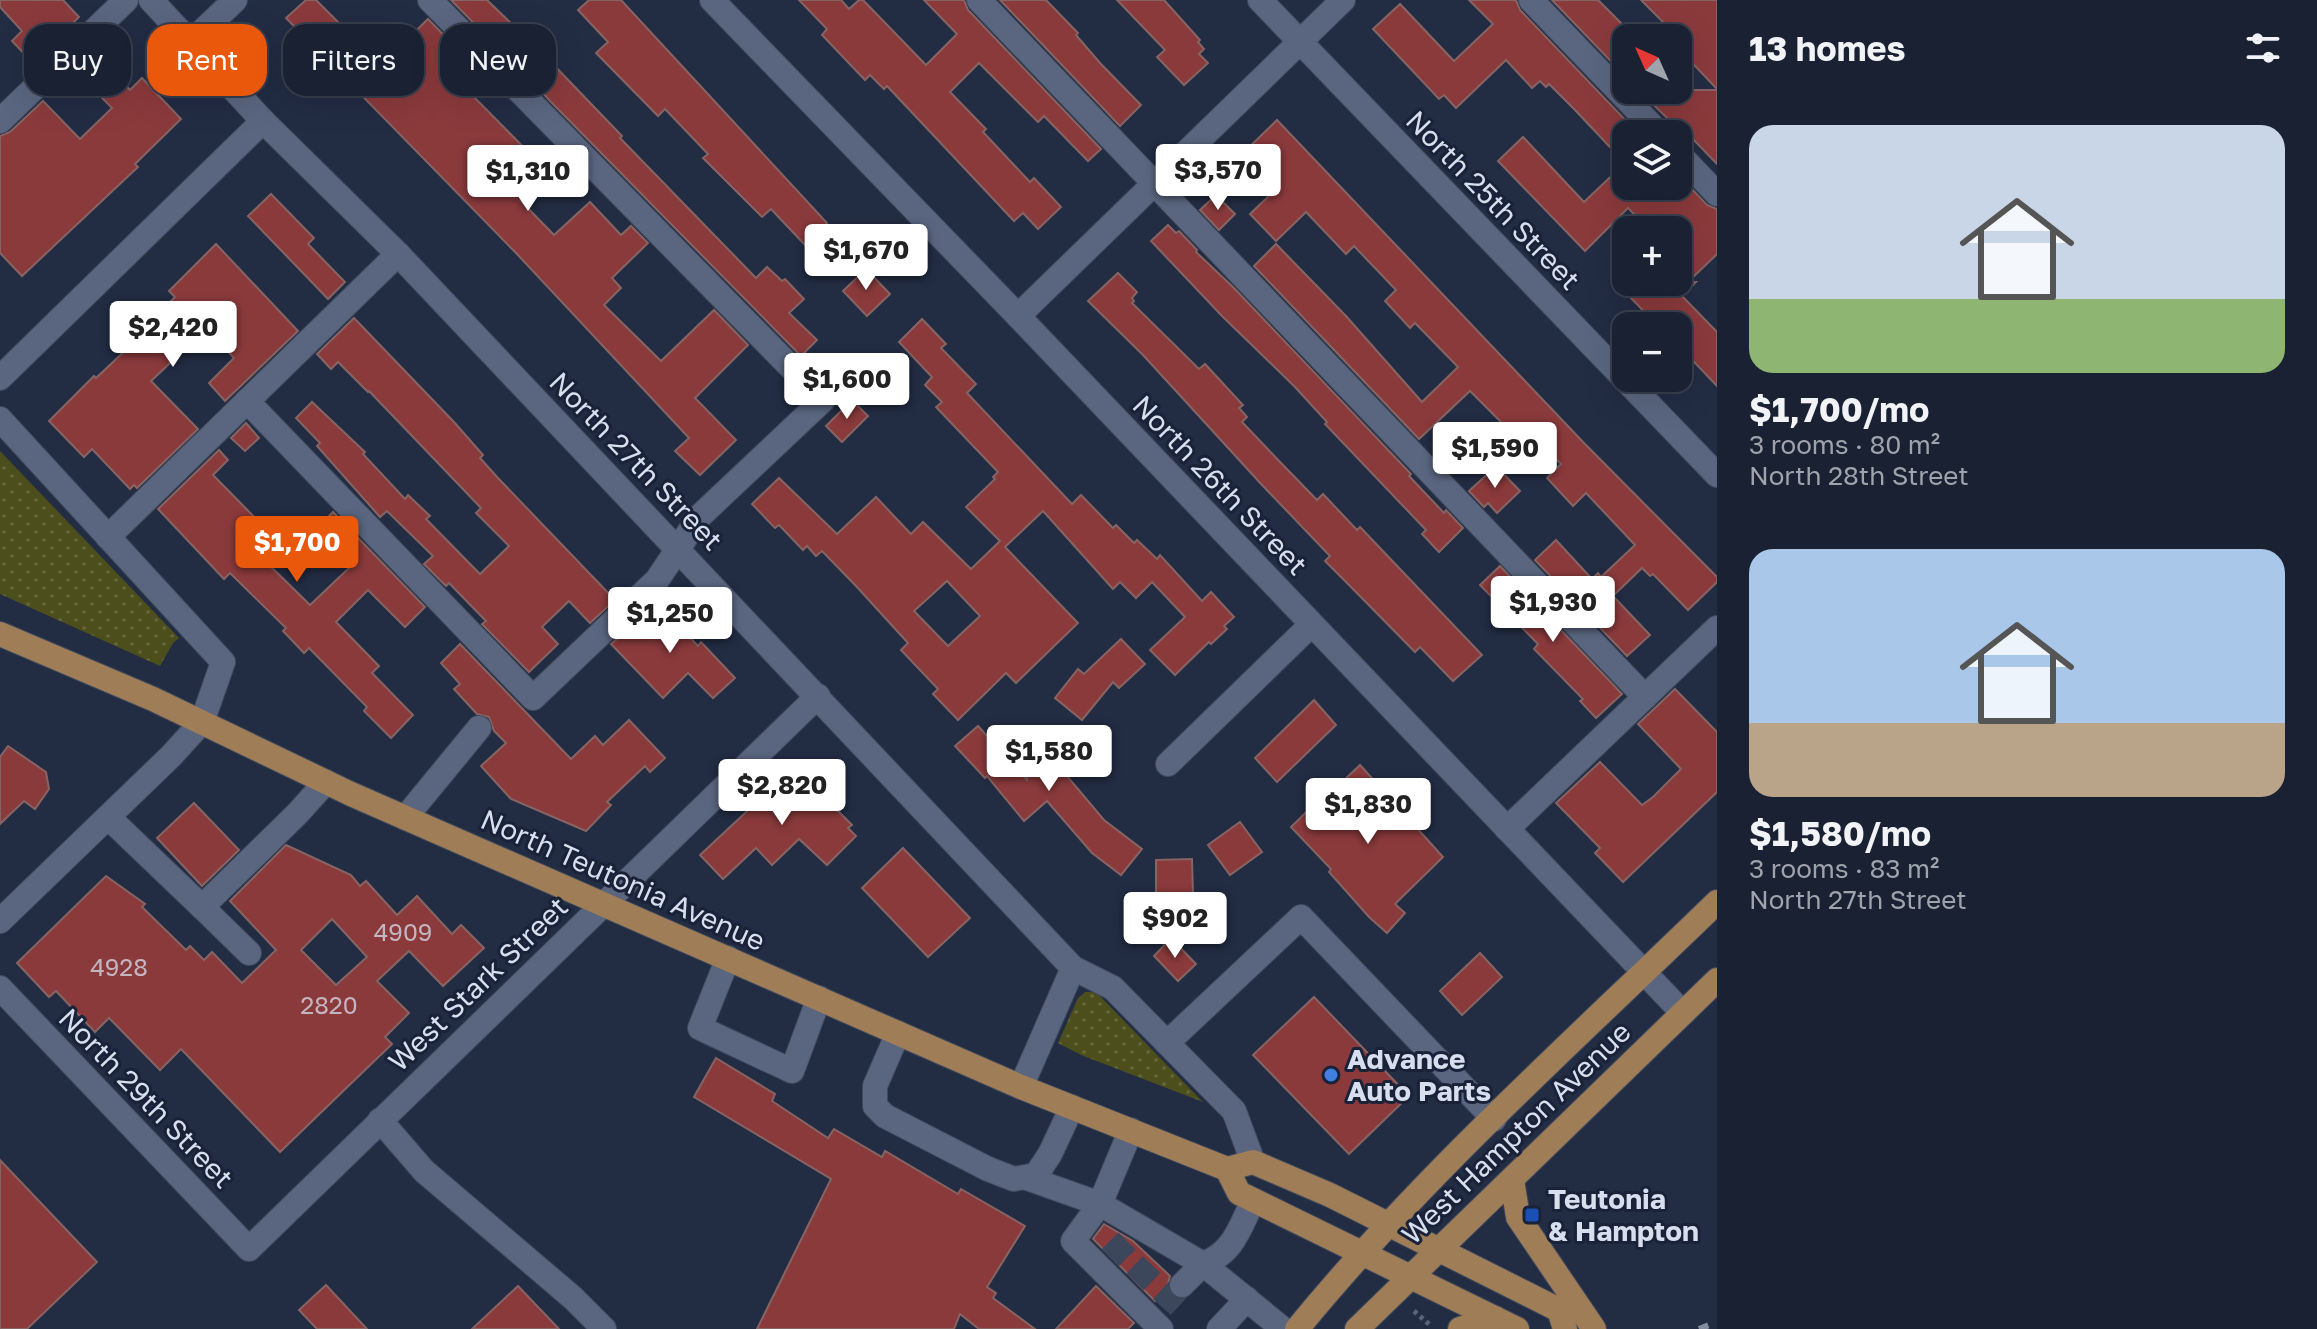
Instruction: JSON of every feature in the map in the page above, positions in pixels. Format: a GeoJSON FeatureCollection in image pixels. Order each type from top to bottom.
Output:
{"type":"FeatureCollection","features":[{"type":"Feature","properties":{"kind":"main road","name":"North Teutonia Avenue"},"geometry":{"type":"LineString","coordinates":[[0,634],[202,722],[405,818],[1021,1087],[1227,1169]]}},
{"type":"Feature","properties":{"kind":"main road","name":"West Hampton Avenue"},"geometry":{"type":"LineString","coordinates":[[1297,1329],[1414,1197],[1717,902]]}},
{"type":"Feature","properties":{"kind":"main road","name":"West Hampton Avenue"},"geometry":{"type":"LineString","coordinates":[[1357,1329],[1717,980]]}},
{"type":"Feature","properties":{"kind":"main road"},"geometry":{"type":"LineString","coordinates":[[1506,1324],[1253,1201],[1239,1193],[1227,1169],[1253,1162],[1389,1225],[1559,1310],[1565,1329]]}},
{"type":"Feature","properties":{"kind":"main road"},"geometry":{"type":"LineString","coordinates":[[1512,1180],[1518,1217],[1594,1329]]}},
{"type":"Feature","properties":{"kind":"main road"},"geometry":{"type":"LineString","coordinates":[[1460,1329],[1506,1324]]}},
{"type":"Feature","properties":{"kind":"street"},"geometry":{"type":"LineString","coordinates":[[0,121],[126,0]]}},
{"type":"Feature","properties":{"kind":"street","name":"North 27th Street"},"geometry":{"type":"LineString","coordinates":[[151,0],[174,24]]}},
{"type":"Feature","properties":{"kind":"street"},"geometry":{"type":"LineString","coordinates":[[210,24],[235,0]]}},
{"type":"Feature","properties":{"kind":"street"},"geometry":{"type":"LineString","coordinates":[[247,401],[533,698],[657,580],[700,516],[823,400],[430,0]]}},
{"type":"Feature","properties":{"kind":"street","name":"North 26th Street"},"geometry":{"type":"LineString","coordinates":[[712,0],[1683,1013]]}},
{"type":"Feature","properties":{"kind":"street"},"geometry":{"type":"LineString","coordinates":[[979,0],[1645,697]]}},
{"type":"Feature","properties":{"kind":"street","name":"North 25th Street"},"geometry":{"type":"LineString","coordinates":[[1260,0],[1717,475]]}},
{"type":"Feature","properties":{"kind":"street"},"geometry":{"type":"LineString","coordinates":[[1018,316],[1343,0]]}},
{"type":"Feature","properties":{"kind":"street"},"geometry":{"type":"LineString","coordinates":[[1531,0],[1647,120]]}},
{"type":"Feature","properties":{"kind":"street","name":"North 27th Street"},"geometry":{"type":"LineString","coordinates":[[240,96],[398,254],[1073,968],[1113,988],[1234,1111],[1253,1162]]}},
{"type":"Feature","properties":{"kind":"street"},"geometry":{"type":"LineString","coordinates":[[0,378],[263,121]]}},
{"type":"Feature","properties":{"kind":"street"},"geometry":{"type":"LineString","coordinates":[[1692,168],[1717,194]]}},
{"type":"Feature","properties":{"kind":"street"},"geometry":{"type":"LineString","coordinates":[[108,537],[398,254]]}},
{"type":"Feature","properties":{"kind":"street"},"geometry":{"type":"LineString","coordinates":[[0,419],[223,662],[202,722],[171,756],[0,921]]}},
{"type":"Feature","properties":{"kind":"street"},"geometry":{"type":"LineString","coordinates":[[1168,764],[1311,625]]}},
{"type":"Feature","properties":{"kind":"street"},"geometry":{"type":"LineString","coordinates":[[1507,829],[1717,628]]}},
{"type":"Feature","properties":{"kind":"street","name":"West Stark Street"},"geometry":{"type":"LineString","coordinates":[[249,1249],[818,696]]}},
{"type":"Feature","properties":{"kind":"street"},"geometry":{"type":"LineString","coordinates":[[405,818],[479,728]]}},
{"type":"Feature","properties":{"kind":"street"},"geometry":{"type":"LineString","coordinates":[[202,907],[326,782]]}},
{"type":"Feature","properties":{"kind":"street"},"geometry":{"type":"LineString","coordinates":[[108,817],[249,953]]}},
{"type":"Feature","properties":{"kind":"street"},"geometry":{"type":"LineString","coordinates":[[1167,1043],[1301,917],[1494,1119]]}},
{"type":"Feature","properties":{"kind":"street"},"geometry":{"type":"LineString","coordinates":[[728,958],[700,1028],[792,1071],[819,998]]}},
{"type":"Feature","properties":{"kind":"street"},"geometry":{"type":"LineString","coordinates":[[1021,1087],[1073,968]]}},
{"type":"Feature","properties":{"kind":"street","name":"North 29th Street"},"geometry":{"type":"LineString","coordinates":[[0,988],[249,1249]]}},
{"type":"Feature","properties":{"kind":"street"},"geometry":{"type":"LineString","coordinates":[[898,1033],[875,1086],[875,1106],[885,1116],[988,1169],[1014,1179],[1036,1175],[1050,1154],[1072,1107]]}},
{"type":"Feature","properties":{"kind":"street"},"geometry":{"type":"LineString","coordinates":[[380,1120],[424,1171],[573,1298],[604,1329]]}},
{"type":"Feature","properties":{"kind":"street"},"geometry":{"type":"LineString","coordinates":[[1131,1130],[1100,1204],[1073,1241],[1105,1263],[1157,1318]]}},
{"type":"Feature","properties":{"kind":"street"},"geometry":{"type":"LineString","coordinates":[[1027,1178],[1100,1204],[1163,1253],[1203,1264],[1283,1329]]}},
{"type":"Feature","properties":{"kind":"street"},"geometry":{"type":"LineString","coordinates":[[1182,1285],[1203,1264],[1229,1249],[1253,1201]]}},
{"type":"Feature","properties":{"kind":"street"},"geometry":{"type":"LineString","coordinates":[[1219,1329],[1247,1299]]}},
{"type":"Feature","properties":{"kind":"path"},"geometry":{"type":"LineString","coordinates":[[1414,1311],[1430,1325]]}},
{"type":"Feature","properties":{"kind":"shaded area"},"geometry":{"type":"Polygon","coordinates":[[[0,451],[179,638],[160,666],[0,594],[0,451]]]}},
{"type":"Feature","properties":{"kind":"shaded area"},"geometry":{"type":"Polygon","coordinates":[[[1085,992],[1096,992],[1203,1102],[1081,1055],[1058,1043],[1078,998],[1085,992]]]}},
{"type":"Feature","properties":{"kind":"building"},"geometry":{"type":"Polygon","coordinates":[[[0,0],[63,0],[79,17],[72,24],[24,24],[24,54],[12,41],[22,31],[0,7],[0,0]]]}},
{"type":"Feature","properties":{"kind":"building"},"geometry":{"type":"Polygon","coordinates":[[[306,0],[316,0],[340,24],[292,24],[286,18],[306,0]]]}},
{"type":"Feature","properties":{"kind":"building"},"geometry":{"type":"Polygon","coordinates":[[[451,0],[487,0],[512,24],[475,24],[451,0]]]}},
{"type":"Feature","properties":{"kind":"building"},"geometry":{"type":"Polygon","coordinates":[[[589,0],[621,0],[827,223],[805,245],[771,209],[762,217],[703,158],[708,154],[665,109],[658,116],[596,53],[608,42],[578,10],[589,0]]]}},
{"type":"Feature","properties":{"kind":"building"},"geometry":{"type":"Polygon","coordinates":[[[799,0],[841,0],[849,9],[863,0],[926,65],[957,34],[924,0],[964,0],[968,10],[1101,149],[1088,161],[1044,116],[1038,122],[979,63],[950,92],[1030,182],[1034,178],[1061,207],[1038,229],[1023,213],[1014,221],[887,86],[884,89],[870,75],[865,80],[822,35],[827,29],[799,0]]]}},
{"type":"Feature","properties":{"kind":"building"},"geometry":{"type":"Polygon","coordinates":[[[1000,0],[1046,0],[1141,105],[1120,126],[1000,0]]]}},
{"type":"Feature","properties":{"kind":"building"},"geometry":{"type":"Polygon","coordinates":[[[1117,0],[1164,0],[1200,40],[1198,42],[1204,49],[1199,54],[1208,63],[1184,85],[1157,57],[1165,50],[1117,0]]]}},
{"type":"Feature","properties":{"kind":"building"},"geometry":{"type":"Polygon","coordinates":[[[1469,0],[1516,0],[1520,10],[1625,120],[1612,120],[1612,149],[1549,84],[1546,87],[1540,81],[1532,88],[1506,60],[1456,108],[1444,95],[1439,99],[1373,29],[1400,4],[1454,61],[1493,24],[1469,0]]]}},
{"type":"Feature","properties":{"kind":"building"},"geometry":{"type":"Polygon","coordinates":[[[1552,0],[1598,0],[1622,24],[1612,24],[1612,62],[1552,0]]]}},
{"type":"Feature","properties":{"kind":"building"},"geometry":{"type":"Polygon","coordinates":[[[1641,0],[1717,0],[1717,89],[1692,63],[1692,24],[1665,24],[1641,0]]]}},
{"type":"Feature","properties":{"kind":"building"},"geometry":{"type":"Polygon","coordinates":[[[428,19],[440,31],[440,96],[473,96],[549,173],[520,200],[554,235],[590,202],[621,235],[631,226],[648,243],[612,278],[621,288],[604,305],[661,361],[714,310],[748,345],[695,398],[736,440],[700,475],[675,451],[689,438],[516,253],[362,96],[424,96],[423,24],[428,19]]]}},
{"type":"Feature","properties":{"kind":"building"},"geometry":{"type":"Polygon","coordinates":[[[556,67],[756,278],[767,267],[782,281],[785,279],[804,299],[789,313],[817,340],[801,356],[546,96],[556,96],[556,67]]]}},
{"type":"Feature","properties":{"kind":"building"},"geometry":{"type":"Polygon","coordinates":[[[142,78],[147,83],[147,96],[159,96],[181,119],[135,164],[138,167],[22,276],[0,253],[0,136],[10,132],[43,101],[80,139],[112,108],[100,96],[131,96],[131,89],[142,78]]]}},
{"type":"Feature","properties":{"kind":"building"},"geometry":{"type":"Polygon","coordinates":[[[1692,90],[1717,90],[1717,164],[1692,138],[1692,120],[1669,120],[1653,104],[1692,104],[1692,90]]]}},
{"type":"Feature","properties":{"kind":"building"},"geometry":{"type":"Polygon","coordinates":[[[1277,120],[1584,443],[1717,577],[1717,582],[1688,610],[1653,574],[1650,576],[1642,568],[1613,596],[1650,635],[1627,656],[1535,560],[1556,540],[1592,579],[1598,573],[1601,577],[1635,545],[1586,493],[1573,506],[1547,478],[1561,464],[1522,424],[1512,433],[1470,391],[1419,439],[1254,266],[1276,244],[1346,316],[1422,402],[1458,367],[1415,323],[1410,328],[1385,301],[1396,290],[1354,246],[1346,254],[1306,212],[1276,241],[1250,214],[1273,192],[1239,157],[1277,120]]]}},
{"type":"Feature","properties":{"kind":"building"},"geometry":{"type":"Polygon","coordinates":[[[1523,137],[1584,202],[1612,175],[1612,200],[1692,200],[1692,189],[1707,205],[1717,209],[1717,254],[1692,278],[1692,216],[1636,216],[1628,208],[1620,216],[1612,216],[1612,224],[1585,251],[1498,161],[1523,137]]]}},
{"type":"Feature","properties":{"kind":"building"},"geometry":{"type":"Polygon","coordinates":[[[271,194],[314,238],[308,244],[345,282],[328,299],[248,216],[271,194]]]}},
{"type":"Feature","properties":{"kind":"building"},"geometry":{"type":"Polygon","coordinates":[[[1216,195],[1235,214],[1219,230],[1200,210],[1216,195]]]}},
{"type":"Feature","properties":{"kind":"building"},"geometry":{"type":"Polygon","coordinates":[[[1168,225],[1176,233],[1179,231],[1411,474],[1409,476],[1444,513],[1446,510],[1463,528],[1439,552],[1422,534],[1426,530],[1325,424],[1327,422],[1295,387],[1151,241],[1168,225]]]}},
{"type":"Feature","properties":{"kind":"building"},"geometry":{"type":"Polygon","coordinates":[[[216,244],[298,331],[225,401],[209,383],[234,358],[206,329],[151,381],[198,429],[137,488],[134,485],[130,489],[92,449],[84,457],[49,421],[148,329],[146,326],[175,297],[169,291],[216,244]]]}},
{"type":"Feature","properties":{"kind":"building"},"geometry":{"type":"Polygon","coordinates":[[[866,269],[890,294],[867,316],[843,291],[866,269]]]}},
{"type":"Feature","properties":{"kind":"building"},"geometry":{"type":"Polygon","coordinates":[[[1118,273],[1137,292],[1132,303],[1199,369],[1205,364],[1243,405],[1239,408],[1247,417],[1242,422],[1317,500],[1323,494],[1357,530],[1360,527],[1482,655],[1453,681],[1420,647],[1415,652],[1325,561],[1330,556],[1143,355],[1088,301],[1118,273]]]}},
{"type":"Feature","properties":{"kind":"building"},"geometry":{"type":"Polygon","coordinates":[[[1629,296],[1682,296],[1717,332],[1717,386],[1692,360],[1692,312],[1644,312],[1629,296]]]}},
{"type":"Feature","properties":{"kind":"building"},"geometry":{"type":"Polygon","coordinates":[[[354,318],[454,422],[483,455],[480,458],[498,478],[615,600],[590,623],[569,601],[542,627],[558,644],[529,672],[482,624],[486,621],[449,583],[446,586],[424,564],[433,556],[387,511],[380,517],[296,418],[312,402],[365,452],[363,454],[405,499],[408,495],[430,516],[426,519],[480,574],[509,546],[476,513],[481,508],[369,391],[338,362],[331,369],[317,354],[354,318]]]}},
{"type":"Feature","properties":{"kind":"building"},"geometry":{"type":"Polygon","coordinates":[[[922,319],[946,344],[941,348],[976,384],[967,393],[1072,504],[1081,495],[1113,528],[1116,525],[1157,559],[1160,555],[1202,601],[1211,592],[1234,617],[1224,626],[1227,629],[1175,675],[1150,650],[1185,617],[1152,582],[1136,598],[1120,582],[1113,589],[1043,511],[1005,547],[1078,623],[1016,683],[1006,673],[958,720],[933,694],[938,689],[901,650],[908,643],[856,586],[822,551],[816,556],[807,546],[803,550],[779,525],[775,528],[752,504],[779,478],[837,534],[876,497],[911,534],[923,522],[971,569],[1000,541],[966,507],[995,479],[993,477],[998,472],[936,407],[942,402],[925,385],[932,377],[899,342],[922,319]],[[947,581],[914,611],[948,646],[980,616],[947,581]]]}},
{"type":"Feature","properties":{"kind":"building"},"geometry":{"type":"Polygon","coordinates":[[[852,400],[868,416],[842,442],[826,426],[852,400]]]}},
{"type":"Feature","properties":{"kind":"building"},"geometry":{"type":"Polygon","coordinates":[[[246,423],[259,438],[245,451],[231,438],[246,423]]]}},
{"type":"Feature","properties":{"kind":"building"},"geometry":{"type":"Polygon","coordinates":[[[219,450],[228,460],[213,475],[271,534],[254,550],[310,605],[349,568],[314,531],[333,512],[425,607],[405,627],[368,590],[336,622],[379,666],[372,673],[413,715],[391,738],[364,711],[367,707],[309,648],[304,653],[283,631],[286,628],[230,573],[224,579],[158,509],[219,450]]]}},
{"type":"Feature","properties":{"kind":"building"},"geometry":{"type":"Polygon","coordinates":[[[1496,466],[1520,491],[1497,513],[1488,503],[1484,507],[1469,491],[1496,466]]]}},
{"type":"Feature","properties":{"kind":"building"},"geometry":{"type":"Polygon","coordinates":[[[1500,566],[1622,694],[1596,718],[1580,701],[1583,699],[1534,649],[1538,644],[1480,585],[1500,566]]]}},
{"type":"Feature","properties":{"kind":"building"},"geometry":{"type":"Polygon","coordinates":[[[658,604],[698,646],[701,642],[735,678],[713,698],[688,673],[663,698],[611,644],[658,604]]]}},
{"type":"Feature","properties":{"kind":"building"},"geometry":{"type":"Polygon","coordinates":[[[1121,639],[1145,664],[1119,688],[1113,682],[1082,720],[1055,698],[1078,669],[1084,674],[1121,639]]]}},
{"type":"Feature","properties":{"kind":"building"},"geometry":{"type":"Polygon","coordinates":[[[460,644],[571,759],[595,736],[603,745],[629,720],[665,758],[650,772],[645,766],[607,802],[611,805],[586,831],[511,799],[481,766],[506,743],[494,731],[489,717],[477,714],[454,689],[460,684],[441,663],[460,644]]]}},
{"type":"Feature","properties":{"kind":"building"},"geometry":{"type":"Polygon","coordinates":[[[1675,689],[1717,732],[1717,792],[1623,882],[1595,853],[1600,848],[1556,803],[1600,762],[1642,805],[1653,797],[1681,769],[1638,724],[1675,689]]]}},
{"type":"Feature","properties":{"kind":"building"},"geometry":{"type":"Polygon","coordinates":[[[1314,700],[1336,725],[1277,782],[1255,758],[1314,700]]]}},
{"type":"Feature","properties":{"kind":"building"},"geometry":{"type":"Polygon","coordinates":[[[978,726],[1027,780],[1031,734],[1064,737],[1061,769],[1104,820],[1142,849],[1121,875],[1092,853],[1047,801],[1024,821],[987,776],[985,778],[955,746],[978,726]]]}},
{"type":"Feature","properties":{"kind":"building"},"geometry":{"type":"Polygon","coordinates":[[[8,746],[46,772],[49,789],[35,809],[24,801],[0,824],[0,757],[8,746]]]}},
{"type":"Feature","properties":{"kind":"building"},"geometry":{"type":"Polygon","coordinates":[[[1360,765],[1443,857],[1395,904],[1405,913],[1387,933],[1369,917],[1329,872],[1331,869],[1291,827],[1338,781],[1340,784],[1360,765]]]}},
{"type":"Feature","properties":{"kind":"building"},"geometry":{"type":"Polygon","coordinates":[[[790,771],[800,782],[805,778],[852,825],[848,828],[856,836],[827,865],[799,839],[772,865],[756,848],[723,879],[700,855],[790,771]]]}},
{"type":"Feature","properties":{"kind":"building"},"geometry":{"type":"Polygon","coordinates":[[[194,803],[239,850],[202,886],[157,838],[194,803]]]}},
{"type":"Feature","properties":{"kind":"building"},"geometry":{"type":"Polygon","coordinates":[[[1240,822],[1262,852],[1230,875],[1208,845],[1240,822]]]}},
{"type":"Feature","properties":{"kind":"building"},"geometry":{"type":"Polygon","coordinates":[[[286,845],[351,875],[360,886],[366,881],[397,915],[417,896],[452,934],[461,925],[484,948],[443,986],[409,951],[377,981],[409,1013],[385,1037],[392,1044],[280,1152],[181,1049],[160,1070],[109,1018],[95,1032],[56,991],[49,997],[17,963],[106,876],[145,904],[142,907],[186,950],[190,946],[204,960],[212,952],[242,983],[276,950],[230,901],[286,845]],[[332,919],[301,950],[336,985],[367,957],[332,919]]]}},
{"type":"Feature","properties":{"kind":"building"},"geometry":{"type":"Polygon","coordinates":[[[903,848],[970,918],[928,957],[862,888],[903,848]]]}},
{"type":"Feature","properties":{"kind":"building"},"geometry":{"type":"Polygon","coordinates":[[[1192,859],[1193,895],[1156,895],[1156,860],[1192,859]]]}},
{"type":"Feature","properties":{"kind":"building"},"geometry":{"type":"Polygon","coordinates":[[[1171,938],[1196,964],[1178,981],[1154,956],[1171,938]]]}},
{"type":"Feature","properties":{"kind":"building"},"geometry":{"type":"Polygon","coordinates":[[[1480,953],[1502,977],[1462,1015],[1440,991],[1480,953]]]}},
{"type":"Feature","properties":{"kind":"building","name":"Advance Auto Parts"},"geometry":{"type":"Polygon","coordinates":[[[1314,997],[1409,1096],[1349,1154],[1253,1055],[1314,997]]]}},
{"type":"Feature","properties":{"kind":"building"},"geometry":{"type":"Polygon","coordinates":[[[716,1058],[775,1094],[772,1101],[828,1138],[834,1129],[882,1157],[885,1151],[958,1194],[961,1189],[1025,1226],[987,1287],[996,1293],[993,1298],[1035,1329],[979,1329],[960,1314],[954,1329],[757,1329],[831,1179],[694,1097],[716,1058]]]}},
{"type":"Feature","properties":{"kind":"building"},"geometry":{"type":"Polygon","coordinates":[[[0,1160],[97,1262],[27,1329],[0,1329],[0,1160]]]}},
{"type":"Feature","properties":{"kind":"building"},"geometry":{"type":"Polygon","coordinates":[[[1104,1224],[1133,1241],[1170,1276],[1167,1288],[1155,1301],[1093,1239],[1104,1224]]]}},
{"type":"Feature","properties":{"kind":"building"},"geometry":{"type":"Polygon","coordinates":[[[326,1285],[367,1329],[317,1329],[299,1310],[326,1285]]]}},
{"type":"Feature","properties":{"kind":"building"},"geometry":{"type":"Polygon","coordinates":[[[518,1286],[559,1329],[472,1329],[518,1286]]]}},
{"type":"Feature","properties":{"kind":"building"},"geometry":{"type":"Polygon","coordinates":[[[1096,1286],[1134,1323],[1128,1329],[1056,1329],[1096,1286]]]}},
{"type":"Feature","properties":{"kind":"tunnel"},"geometry":{"type":"LineString","coordinates":[[1110,1258],[1130,1238]]}},
{"type":"Feature","properties":{"kind":"tunnel"},"geometry":{"type":"LineString","coordinates":[[1135,1282],[1155,1261]]}},
{"type":"Feature","properties":{"kind":"tunnel"},"geometry":{"type":"LineString","coordinates":[[1162,1307],[1182,1285]]}},
{"type":"Feature","properties":{"kind":"railway"},"geometry":{"type":"LineString","coordinates":[[1699,1329],[1717,1322]]}},
{"type":"Feature","properties":{"kind":"place","name":"Advance Auto Parts"},"geometry":{"type":"Point","coordinates":[1331,1075]}},
{"type":"Feature","properties":{"kind":"place","name":"Teutonia & Hampton"},"geometry":{"type":"Point","coordinates":[1532,1215]}}]}
